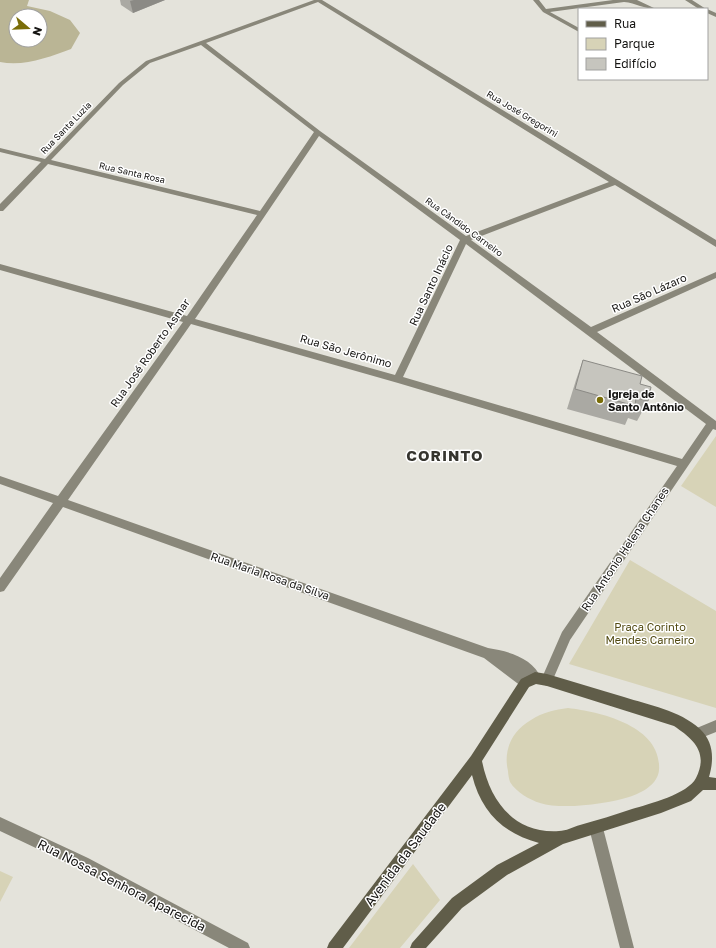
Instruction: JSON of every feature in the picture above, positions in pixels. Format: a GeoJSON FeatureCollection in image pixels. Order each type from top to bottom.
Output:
{"type":"FeatureCollection","features":[{"type":"Feature","properties":{"kind":"main road"},"geometry":{"type":"LineString","coordinates":[[418,948],[457,903],[502,870],[560,838],[661,807],[686,796],[701,783],[711,747],[678,721],[657,713],[547,680],[530,680]]}},
{"type":"Feature","properties":{"kind":"main road","name":"Avenida da Saudade"},"geometry":{"type":"LineString","coordinates":[[334,948],[475,760],[530,680]]}},
{"type":"Feature","properties":{"kind":"main road"},"geometry":{"type":"LineString","coordinates":[[475,760],[481,788],[496,812],[507,822],[533,836],[560,838]]}},
{"type":"Feature","properties":{"kind":"main road"},"geometry":{"type":"LineString","coordinates":[[701,783],[716,784]]}},
{"type":"Feature","properties":{"kind":"street","name":"Rua Santa Luzia"},"geometry":{"type":"LineString","coordinates":[[0,209],[121,84],[148,62],[319,0]]}},
{"type":"Feature","properties":{"kind":"street","name":"Rua José Gregorini"},"geometry":{"type":"LineString","coordinates":[[319,0],[716,244]]}},
{"type":"Feature","properties":{"kind":"street"},"geometry":{"type":"LineString","coordinates":[[688,0],[701,8]]}},
{"type":"Feature","properties":{"kind":"street","name":"Rua Cândido Carneiro"},"geometry":{"type":"LineString","coordinates":[[201,42],[318,132],[590,331],[714,425]]}},
{"type":"Feature","properties":{"kind":"street","name":"Rua José Roberto Asmar"},"geometry":{"type":"LineString","coordinates":[[0,587],[189,320],[260,214],[318,132]]}},
{"type":"Feature","properties":{"kind":"street","name":"Rua Santa Rosa"},"geometry":{"type":"LineString","coordinates":[[0,150],[260,214]]}},
{"type":"Feature","properties":{"kind":"street","name":"Rua Santo Inácio"},"geometry":{"type":"LineString","coordinates":[[398,379],[464,240],[616,182]]}},
{"type":"Feature","properties":{"kind":"street","name":"Rua São Jerônimo"},"geometry":{"type":"LineString","coordinates":[[0,267],[398,379],[683,464]]}},
{"type":"Feature","properties":{"kind":"street","name":"Rua São Lázaro"},"geometry":{"type":"LineString","coordinates":[[590,331],[716,275]]}},
{"type":"Feature","properties":{"kind":"street","name":"Rua Antonio Helena Chanes"},"geometry":{"type":"LineString","coordinates":[[547,680],[566,636],[683,464],[714,425]]}},
{"type":"Feature","properties":{"kind":"street","name":"Rua Maria Rosa da Silva"},"geometry":{"type":"LineString","coordinates":[[0,480],[488,654],[530,680]]}},
{"type":"Feature","properties":{"kind":"street"},"geometry":{"type":"LineString","coordinates":[[696,734],[716,726]]}},
{"type":"Feature","properties":{"kind":"street","name":"Rua Nossa Senhora Aparecida"},"geometry":{"type":"LineString","coordinates":[[0,824],[83,863],[243,948]]}},
{"type":"Feature","properties":{"kind":"street"},"geometry":{"type":"LineString","coordinates":[[596,828],[627,948]]}},
{"type":"Feature","properties":{"kind":"lane"},"geometry":{"type":"LineString","coordinates":[[536,0],[545,11],[578,29]]}},
{"type":"Feature","properties":{"kind":"lane"},"geometry":{"type":"LineString","coordinates":[[545,11],[624,0],[635,1],[651,8]]}},
{"type":"Feature","properties":{"kind":"green space"},"geometry":{"type":"Polygon","coordinates":[[[716,436],[716,507],[681,486],[716,436]]]}},
{"type":"Feature","properties":{"kind":"green space","name":"Praça Corinto Mendes Carneiro"},"geometry":{"type":"Polygon","coordinates":[[[630,560],[716,611],[716,708],[569,664],[630,560]]]}},
{"type":"Feature","properties":{"kind":"green space"},"geometry":{"type":"Polygon","coordinates":[[[568,708],[597,713],[612,718],[627,724],[640,732],[651,742],[657,755],[659,770],[656,780],[639,793],[620,800],[597,804],[572,806],[549,805],[532,800],[519,792],[510,782],[507,763],[508,749],[514,735],[524,724],[540,715],[568,708]]]}},
{"type":"Feature","properties":{"kind":"green space"},"geometry":{"type":"Polygon","coordinates":[[[413,864],[440,900],[400,948],[349,948],[413,864]]]}},
{"type":"Feature","properties":{"kind":"green space"},"geometry":{"type":"Polygon","coordinates":[[[0,871],[13,877],[0,902],[0,871]]]}},
{"type":"Feature","properties":{"kind":"shaded area"},"geometry":{"type":"Polygon","coordinates":[[[0,0],[29,0],[27,6],[36,8],[8,8],[8,48],[48,48],[48,11],[70,20],[80,33],[71,49],[45,58],[27,62],[0,62],[0,0]]]}},
{"type":"Feature","properties":{"kind":"building"},"geometry":{"type":"Polygon","coordinates":[[[583,360],[642,376],[640,384],[651,387],[648,401],[636,398],[635,406],[575,389],[583,360]]]}},
{"type":"Feature","properties":{"kind":"place","name":"Igreja de Santo Antônio"},"geometry":{"type":"Point","coordinates":[600,400]}},
{"type":"Feature","properties":{"kind":"district","name":"CORINTO"},"geometry":{"type":"Point","coordinates":[445,456]}}]}
